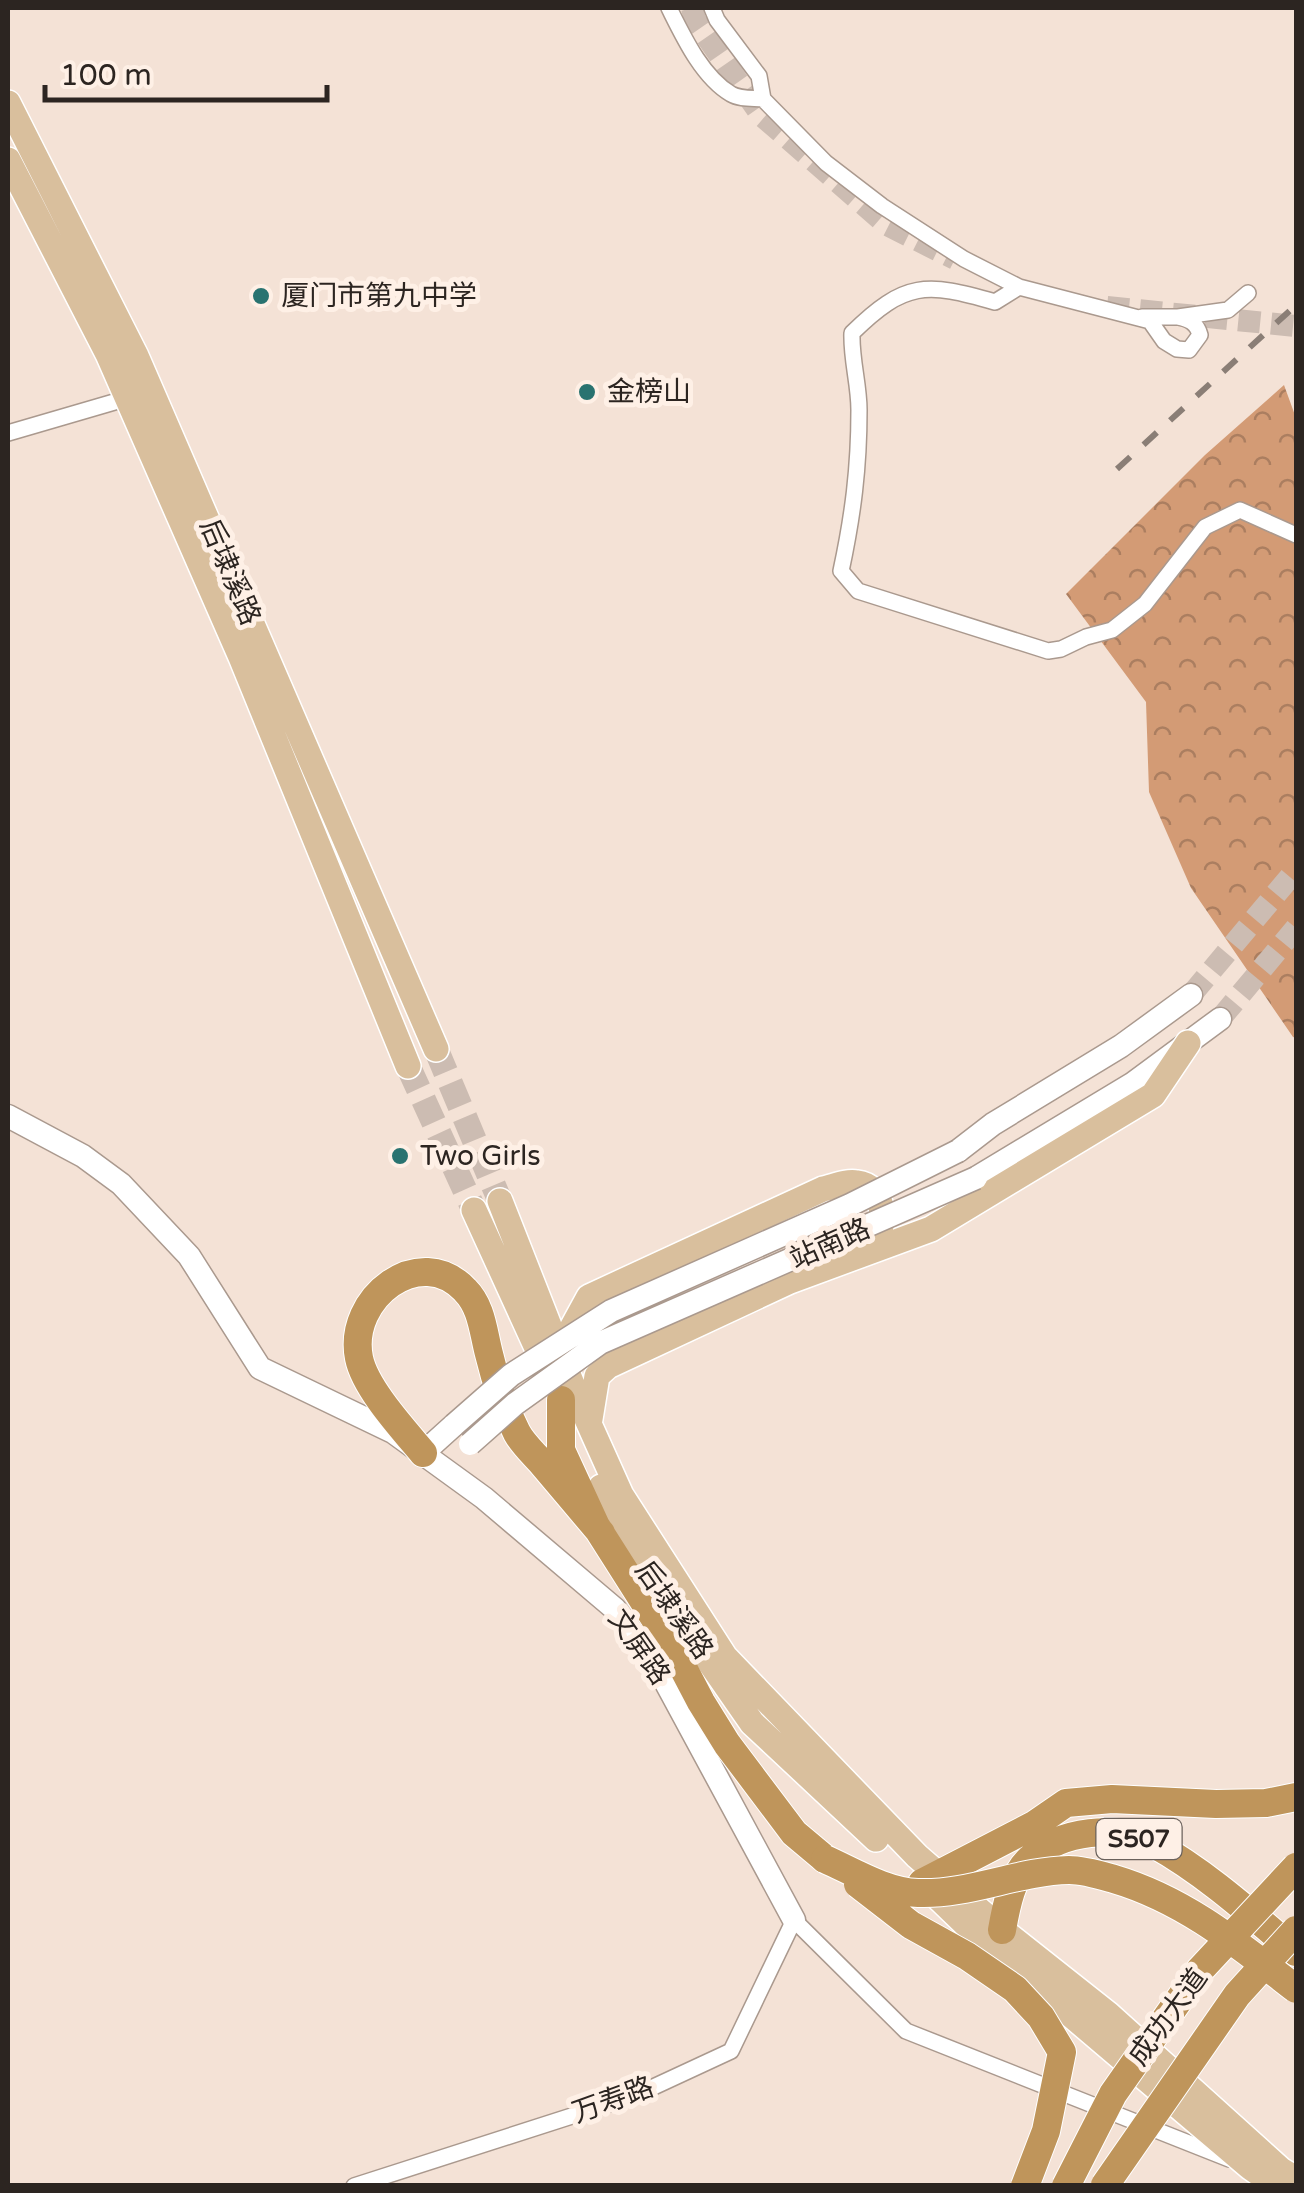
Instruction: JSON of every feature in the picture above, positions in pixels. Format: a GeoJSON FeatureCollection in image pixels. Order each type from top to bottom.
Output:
{"type":"FeatureCollection","features":[{"type":"Feature","properties":{"kind":"highway"},"geometry":{"type":"LineString","coordinates":[[433,1461],[374,1388],[359,1361],[358,1334],[364,1309],[394,1280],[413,1274],[432,1274],[464,1288],[478,1308],[489,1357],[518,1435],[601,1533]]}},
{"type":"Feature","properties":{"kind":"highway"},"geometry":{"type":"LineString","coordinates":[[561,1400],[561,1450],[601,1533],[670,1641],[700,1702],[727,1744],[794,1833],[911,1926],[968,1956],[1014,1989],[1041,2017],[1055,2040],[1062,2052],[1055,2095],[1025,2186]]}},
{"type":"Feature","properties":{"kind":"highway","name":"S507"},"geometry":{"type":"LineString","coordinates":[[1034,1825],[1066,1803],[1112,1799],[1266,1803],[1296,1797]]}},
{"type":"Feature","properties":{"kind":"highway"},"geometry":{"type":"LineString","coordinates":[[930,1878],[1034,1825],[1097,1822],[1150,1831],[1220,1873],[1296,1932]]}},
{"type":"Feature","properties":{"kind":"highway","name":"S507"},"geometry":{"type":"LineString","coordinates":[[990,1933],[1028,1860],[1064,1838],[1111,1832],[1150,1842],[1202,1876],[1296,1952]]}},
{"type":"Feature","properties":{"kind":"highway"},"geometry":{"type":"LineString","coordinates":[[825,1859],[886,1887],[915,1894],[1070,1870],[1141,1887],[1206,1920],[1296,1989]]}},
{"type":"Feature","properties":{"kind":"highway","name":"成功大道"},"geometry":{"type":"LineString","coordinates":[[1066,2186],[1113,2094],[1200,1970],[1296,1867]]}},
{"type":"Feature","properties":{"kind":"highway","name":"成功大道"},"geometry":{"type":"LineString","coordinates":[[1105,2185],[1237,1995],[1296,1932]]}},
{"type":"Feature","properties":{"kind":"main road","name":"后埭溪路"},"geometry":{"type":"LineString","coordinates":[[8,103],[136,356],[436,1049]]}},
{"type":"Feature","properties":{"kind":"main road","name":"后埭溪路"},"geometry":{"type":"LineString","coordinates":[[8,160],[128,398],[241,656],[408,1066]]}},
{"type":"Feature","properties":{"kind":"main road","name":"站南路"},"geometry":{"type":"LineString","coordinates":[[433,1461],[454,1425],[512,1375],[610,1310],[850,1205],[958,1151],[993,1124],[1121,1046],[1192,995]]}},
{"type":"Feature","properties":{"kind":"main road","name":"站南路"},"geometry":{"type":"LineString","coordinates":[[433,1461],[470,1444],[515,1404],[600,1343],[976,1178],[1132,1084],[1220,1019]]}},
{"type":"Feature","properties":{"kind":"main road"},"geometry":{"type":"LineString","coordinates":[[590,1424],[590,1399],[597,1376],[608,1366],[790,1281],[931,1228],[1153,1095],[1188,1042]]}},
{"type":"Feature","properties":{"kind":"main road","name":"文屏路"},"geometry":{"type":"LineString","coordinates":[[8,1116],[83,1156],[121,1184],[189,1256],[260,1368],[393,1432],[484,1498],[615,1609],[659,1670],[794,1920]]}},
{"type":"Feature","properties":{"kind":"main road"},"geometry":{"type":"LineString","coordinates":[[566,1338],[588,1297],[823,1189],[854,1182],[865,1185],[877,1196],[883,1226],[878,1236],[840,1262]]}},
{"type":"Feature","properties":{"kind":"main road"},"geometry":{"type":"LineString","coordinates":[[500,1201],[621,1494],[724,1656],[930,1878],[1250,2167],[1277,2186]]}},
{"type":"Feature","properties":{"kind":"main road","name":"后埭溪路"},"geometry":{"type":"LineString","coordinates":[[474,1210],[627,1544],[752,1724],[930,1878]]}},
{"type":"Feature","properties":{"kind":"main road"},"geometry":{"type":"LineString","coordinates":[[990,1933],[1108,2014],[1296,2179]]}},
{"type":"Feature","properties":{"kind":"street"},"geometry":{"type":"LineString","coordinates":[[669,8],[684,38],[715,80],[734,96],[763,99]]}},
{"type":"Feature","properties":{"kind":"street"},"geometry":{"type":"LineString","coordinates":[[712,8],[759,76],[763,99],[826,164],[882,206],[964,259],[1019,286],[1150,321],[1164,342],[1189,350],[1200,334],[1192,322],[1178,317]]}},
{"type":"Feature","properties":{"kind":"street"},"geometry":{"type":"LineString","coordinates":[[1019,286],[995,302],[953,290],[907,290],[852,333],[859,405],[856,503],[841,571],[858,591],[1048,651],[1112,630],[1145,604],[1205,527],[1240,510],[1296,534]]}},
{"type":"Feature","properties":{"kind":"street"},"geometry":{"type":"LineString","coordinates":[[1138,318],[1228,310],[1248,292]]}},
{"type":"Feature","properties":{"kind":"street"},"geometry":{"type":"LineString","coordinates":[[8,433],[128,398]]}},
{"type":"Feature","properties":{"kind":"street","name":"文屏路"},"geometry":{"type":"LineString","coordinates":[[794,1920],[906,2031],[1250,2167]]}},
{"type":"Feature","properties":{"kind":"street","name":"万寿路"},"geometry":{"type":"LineString","coordinates":[[354,2186],[634,2096],[732,2050],[794,1920]]}},
{"type":"Feature","properties":{"kind":"green space"},"geometry":{"type":"Polygon","coordinates":[[[1284,385],[1296,418],[1296,1038],[1191,888],[1149,792],[1146,702],[1066,594],[1205,455],[1284,385]]]}},
{"type":"Feature","properties":{"kind":"tunnel"},"geometry":{"type":"LineString","coordinates":[[692,8],[695,20],[761,115],[887,225],[955,259]]}},
{"type":"Feature","properties":{"kind":"tunnel"},"geometry":{"type":"LineString","coordinates":[[1107,307],[1296,326]]}},
{"type":"Feature","properties":{"kind":"tunnel"},"geometry":{"type":"LineString","coordinates":[[1191,995],[1296,870]]}},
{"type":"Feature","properties":{"kind":"tunnel"},"geometry":{"type":"LineString","coordinates":[[1220,1019],[1296,928]]}},
{"type":"Feature","properties":{"kind":"tunnel"},"geometry":{"type":"LineString","coordinates":[[436,1049],[500,1201]]}},
{"type":"Feature","properties":{"kind":"tunnel"},"geometry":{"type":"LineString","coordinates":[[408,1066],[474,1210]]}},
{"type":"Feature","properties":{"kind":"railway"},"geometry":{"type":"LineString","coordinates":[[1117,469],[1296,305]]}},
{"type":"Feature","properties":{"kind":"place","name":"厦门市第九中学"},"geometry":{"type":"Point","coordinates":[261,296]}},
{"type":"Feature","properties":{"kind":"place","name":"金榜山"},"geometry":{"type":"Point","coordinates":[587,392]}},
{"type":"Feature","properties":{"kind":"place","name":"Two Girls"},"geometry":{"type":"Point","coordinates":[400,1156]}}]}
